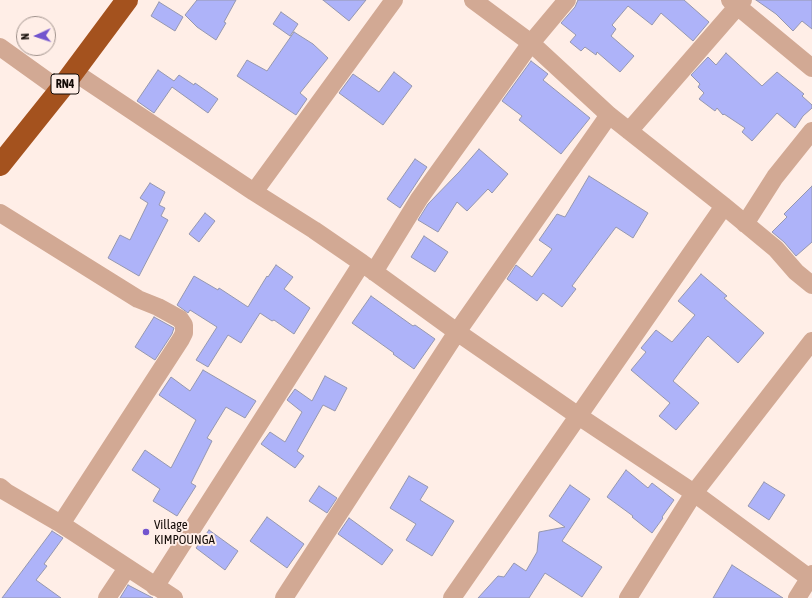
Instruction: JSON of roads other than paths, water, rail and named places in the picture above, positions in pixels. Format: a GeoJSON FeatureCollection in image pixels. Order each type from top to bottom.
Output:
{"type":"FeatureCollection","features":[{"type":"Feature","properties":{"kind":"highway","name":"RN4"},"geometry":{"type":"LineString","coordinates":[[0,165],[74,72],[127,0]]}},
{"type":"Feature","properties":{"kind":"street"},"geometry":{"type":"LineString","coordinates":[[254,192],[394,0]]}},
{"type":"Feature","properties":{"kind":"street"},"geometry":{"type":"LineString","coordinates":[[474,0],[531,43],[609,115],[776,249],[796,272],[812,286]]}},
{"type":"Feature","properties":{"kind":"street"},"geometry":{"type":"LineString","coordinates":[[155,587],[368,267],[419,199],[531,43],[567,0]]}},
{"type":"Feature","properties":{"kind":"street"},"geometry":{"type":"LineString","coordinates":[[629,131],[736,2],[812,68]]}},
{"type":"Feature","properties":{"kind":"street"},"geometry":{"type":"LineString","coordinates":[[0,47],[60,90]]}},
{"type":"Feature","properties":{"kind":"street"},"geometry":{"type":"LineString","coordinates":[[74,72],[368,267],[457,332],[694,493],[811,577],[797,598]]}},
{"type":"Feature","properties":{"kind":"street"},"geometry":{"type":"LineString","coordinates":[[284,598],[457,332],[609,115]]}},
{"type":"Feature","properties":{"kind":"street"},"geometry":{"type":"LineString","coordinates":[[745,224],[775,177],[812,131]]}},
{"type":"Feature","properties":{"kind":"street"},"geometry":{"type":"LineString","coordinates":[[452,598],[724,206]]}},
{"type":"Feature","properties":{"kind":"street"},"geometry":{"type":"LineString","coordinates":[[0,213],[138,299],[158,307],[180,319],[184,325],[184,333],[181,339],[61,524]]}},
{"type":"Feature","properties":{"kind":"street"},"geometry":{"type":"LineString","coordinates":[[628,598],[694,493],[812,341]]}},
{"type":"Feature","properties":{"kind":"street"},"geometry":{"type":"LineString","coordinates":[[2,493],[61,524],[155,587],[174,598]]}},
{"type":"Feature","properties":{"kind":"street"},"geometry":{"type":"LineString","coordinates":[[107,598],[127,568]]}},
{"type":"Feature","properties":{"kind":"place","name":"Village KIMPOUNGA"},"geometry":{"type":"Point","coordinates":[146,532]}}]}
